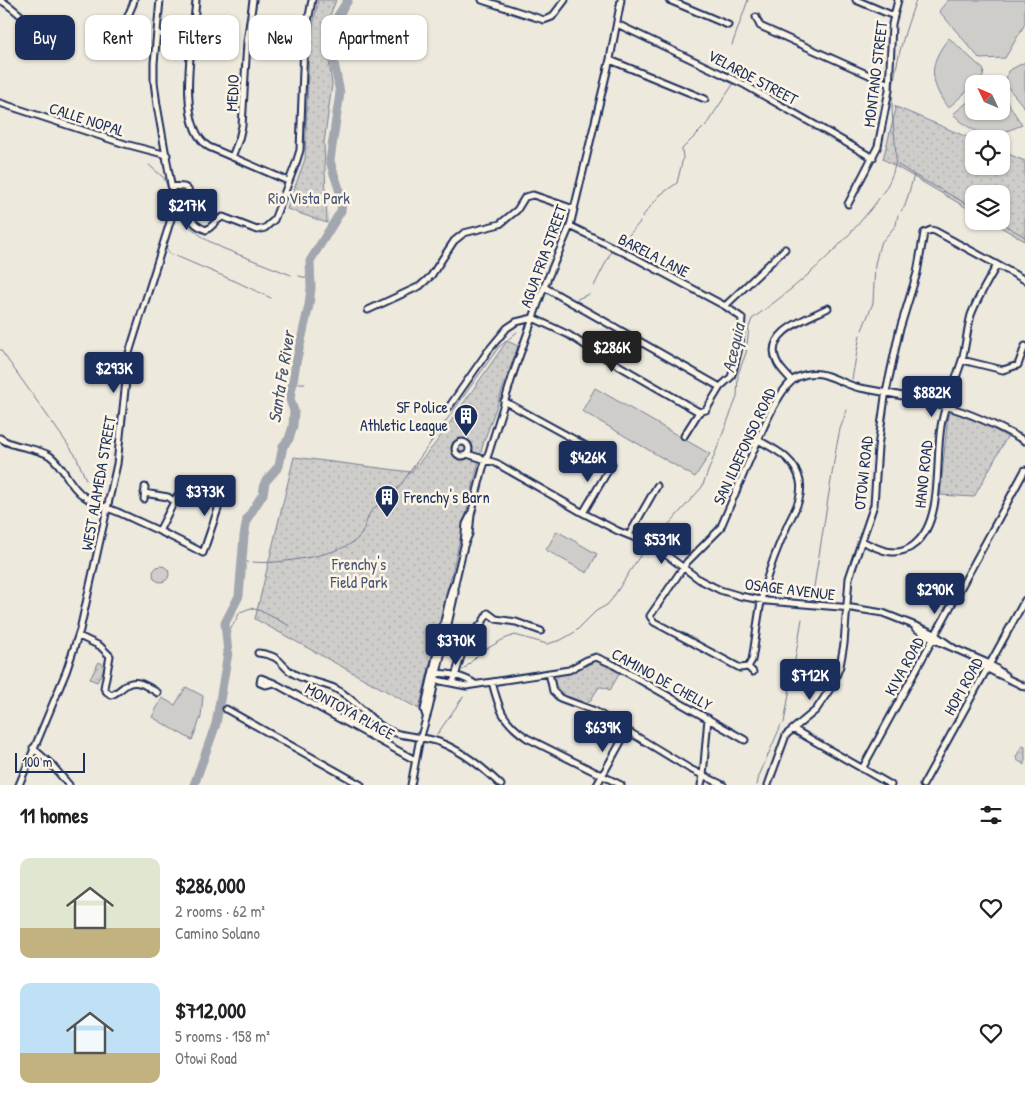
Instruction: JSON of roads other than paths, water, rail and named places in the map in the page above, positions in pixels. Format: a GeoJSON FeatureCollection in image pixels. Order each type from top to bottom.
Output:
{"type":"FeatureCollection","features":[{"type":"Feature","properties":{"kind":"street"},"geometry":{"type":"LineString","coordinates":[[0,0],[8,2],[21,15]]}},
{"type":"Feature","properties":{"kind":"street"},"geometry":{"type":"LineString","coordinates":[[128,15],[134,0]]}},
{"type":"Feature","properties":{"kind":"street","name":"WEST ALAMEDA STREET"},"geometry":{"type":"LineString","coordinates":[[18,785],[68,667],[78,636],[120,450],[128,359],[136,328],[170,224],[172,186],[154,87],[154,62],[160,0]]}},
{"type":"Feature","properties":{"kind":"street"},"geometry":{"type":"LineString","coordinates":[[194,15],[196,0]]}},
{"type":"Feature","properties":{"kind":"street","name":"MEDIO"},"geometry":{"type":"LineString","coordinates":[[232,157],[240,139],[242,126],[247,42],[253,0]]}},
{"type":"Feature","properties":{"kind":"street"},"geometry":{"type":"LineString","coordinates":[[172,186],[184,187],[188,191],[190,198],[188,214],[196,227],[206,230],[223,216],[257,230],[265,228],[274,220],[297,159],[300,144],[304,42],[312,0]]}},
{"type":"Feature","properties":{"kind":"street"},"geometry":{"type":"LineString","coordinates":[[482,0],[544,20],[552,17],[565,0]]}},
{"type":"Feature","properties":{"kind":"street","name":"AGUA FRIA STREET"},"geometry":{"type":"LineString","coordinates":[[426,717],[424,710],[435,674],[451,591],[455,583],[464,546],[466,524],[471,515],[483,468],[504,401],[544,287],[562,249],[570,226],[610,60],[621,0]]}},
{"type":"Feature","properties":{"kind":"street"},"geometry":{"type":"LineString","coordinates":[[669,0],[728,25]]}},
{"type":"Feature","properties":{"kind":"street"},"geometry":{"type":"LineString","coordinates":[[856,0],[894,16]]}},
{"type":"Feature","properties":{"kind":"street","name":"MONTANO STREET"},"geometry":{"type":"LineString","coordinates":[[848,204],[878,146],[889,84],[891,35],[898,0]]}},
{"type":"Feature","properties":{"kind":"street"},"geometry":{"type":"LineString","coordinates":[[756,17],[760,26],[889,84]]}},
{"type":"Feature","properties":{"kind":"street","name":"VELARDE STREET"},"geometry":{"type":"LineString","coordinates":[[617,24],[745,85],[873,158]]}},
{"type":"Feature","properties":{"kind":"street"},"geometry":{"type":"LineString","coordinates":[[190,60],[188,83],[190,103],[196,131],[201,140],[206,145],[288,181]]}},
{"type":"Feature","properties":{"kind":"street"},"geometry":{"type":"LineString","coordinates":[[610,60],[705,99]]}},
{"type":"Feature","properties":{"kind":"street","name":"CALLE NOPAL"},"geometry":{"type":"LineString","coordinates":[[0,103],[125,144],[167,155]]}},
{"type":"Feature","properties":{"kind":"street"},"geometry":{"type":"LineString","coordinates":[[368,310],[420,286],[430,276],[454,240],[464,233],[500,224],[517,210],[525,197],[533,195],[574,209]]}},
{"type":"Feature","properties":{"kind":"street","name":"BARELA LANE"},"geometry":{"type":"LineString","coordinates":[[570,226],[725,306]]}},
{"type":"Feature","properties":{"kind":"street","name":"OTOWI ROAD"},"geometry":{"type":"LineString","coordinates":[[769,784],[784,738],[816,710],[826,697],[836,678],[842,656],[849,578],[874,505],[878,447],[886,392],[898,332],[917,273],[922,237],[927,231],[936,231],[997,265]]}},
{"type":"Feature","properties":{"kind":"street"},"geometry":{"type":"LineString","coordinates":[[684,436],[699,412],[706,410],[720,387],[731,377],[734,368],[742,328],[742,318],[725,306],[785,250]]}},
{"type":"Feature","properties":{"kind":"street"},"geometry":{"type":"LineString","coordinates":[[997,265],[1025,280]]}},
{"type":"Feature","properties":{"kind":"street","name":"HANO ROAD"},"geometry":{"type":"LineString","coordinates":[[862,541],[879,550],[896,552],[906,550],[915,544],[930,520],[936,500],[940,429],[946,406],[962,360],[971,317],[978,298],[997,265]]}},
{"type":"Feature","properties":{"kind":"street"},"geometry":{"type":"LineString","coordinates":[[544,287],[720,387]]}},
{"type":"Feature","properties":{"kind":"street"},"geometry":{"type":"LineString","coordinates":[[828,308],[789,328],[777,340],[775,347],[776,358],[792,381],[804,375],[828,374],[858,387],[946,406],[994,425],[1025,441]]}},
{"type":"Feature","properties":{"kind":"street"},"geometry":{"type":"LineString","coordinates":[[449,407],[507,328],[516,322],[533,318],[569,335],[699,412]]}},
{"type":"Feature","properties":{"kind":"street"},"geometry":{"type":"LineString","coordinates":[[962,360],[1002,370],[1018,365],[1025,346]]}},
{"type":"Feature","properties":{"kind":"street","name":"SAN ILDEFONSO ROAD"},"geometry":{"type":"LineString","coordinates":[[748,666],[738,667],[654,622],[650,618],[652,611],[683,568],[720,529],[758,440],[781,396],[792,381]]}},
{"type":"Feature","properties":{"kind":"street"},"geometry":{"type":"LineString","coordinates":[[504,401],[586,446]]}},
{"type":"Feature","properties":{"kind":"street"},"geometry":{"type":"LineString","coordinates":[[0,438],[10,444],[34,449],[49,456],[60,466],[79,492],[90,500],[160,531],[203,553],[218,509],[217,503],[212,499],[183,494],[178,496],[160,531]]}},
{"type":"Feature","properties":{"kind":"street"},"geometry":{"type":"LineString","coordinates":[[753,672],[748,666],[752,660],[762,601],[776,554],[798,503],[800,486],[797,471],[790,461],[758,440]]}},
{"type":"Feature","properties":{"kind":"street","name":"OSAGE AVENUE"},"geometry":{"type":"LineString","coordinates":[[467,454],[496,463],[583,513],[652,545],[700,580],[720,590],[762,601],[883,612],[934,637],[1025,687]]}},
{"type":"Feature","properties":{"kind":"street"},"geometry":{"type":"LineString","coordinates":[[583,513],[612,464]]}},
{"type":"Feature","properties":{"kind":"street","name":"KIVA ROAD"},"geometry":{"type":"LineString","coordinates":[[862,769],[1025,470]]}},
{"type":"Feature","properties":{"kind":"street"},"geometry":{"type":"LineString","coordinates":[[629,535],[658,486]]}},
{"type":"Feature","properties":{"kind":"street"},"geometry":{"type":"LineString","coordinates":[[144,499],[145,490],[168,497],[174,501]]}},
{"type":"Feature","properties":{"kind":"street","name":"HOPI ROAD"},"geometry":{"type":"LineString","coordinates":[[923,785],[1025,600]]}},
{"type":"Feature","properties":{"kind":"street"},"geometry":{"type":"LineString","coordinates":[[453,683],[465,643],[488,613],[496,619],[516,622],[541,631]]}},
{"type":"Feature","properties":{"kind":"street"},"geometry":{"type":"LineString","coordinates":[[78,636],[100,646],[110,656],[104,688],[107,692],[112,695],[129,684],[139,682],[158,693]]}},
{"type":"Feature","properties":{"kind":"street"},"geometry":{"type":"LineString","coordinates":[[258,653],[271,654],[296,675],[336,689],[354,701],[383,727],[401,735],[421,737],[440,742],[470,758],[501,785]]}},
{"type":"Feature","properties":{"kind":"street","name":"CAMINO DE CHELLY"},"geometry":{"type":"LineString","coordinates":[[436,680],[466,686],[569,670],[587,660],[596,658],[612,664],[746,740]]}},
{"type":"Feature","properties":{"kind":"street"},"geometry":{"type":"LineString","coordinates":[[435,674],[436,680]]}},
{"type":"Feature","properties":{"kind":"street","name":"CAMINO DE CHELLY"},"geometry":{"type":"LineString","coordinates":[[435,674],[455,676],[475,684]]}},
{"type":"Feature","properties":{"kind":"street"},"geometry":{"type":"LineString","coordinates":[[549,674],[554,692],[560,698],[595,711],[703,776],[723,785]]}},
{"type":"Feature","properties":{"kind":"street","name":"AGUA FRIA STREET"},"geometry":{"type":"LineString","coordinates":[[411,785],[415,760],[436,680]]}},
{"type":"Feature","properties":{"kind":"street"},"geometry":{"type":"LineString","coordinates":[[492,682],[498,704],[504,717],[513,729],[527,738],[621,785]]}},
{"type":"Feature","properties":{"kind":"street","name":"MONTOYA PLACE"},"geometry":{"type":"LineString","coordinates":[[274,683],[415,760]]}},
{"type":"Feature","properties":{"kind":"street"},"geometry":{"type":"LineString","coordinates":[[226,709],[361,785]]}},
{"type":"Feature","properties":{"kind":"street"},"geometry":{"type":"LineString","coordinates":[[701,785],[708,718]]}},
{"type":"Feature","properties":{"kind":"street"},"geometry":{"type":"LineString","coordinates":[[793,729],[891,785]]}},
{"type":"Feature","properties":{"kind":"street"},"geometry":{"type":"LineString","coordinates":[[597,785],[627,731]]}},
{"type":"Feature","properties":{"kind":"street"},"geometry":{"type":"LineString","coordinates":[[33,748],[51,764],[69,785]]}},
{"type":"Feature","properties":{"kind":"waterway","name":"Santa Fe River"},"geometry":{"type":"LineString","coordinates":[[194,785],[216,724],[228,653],[225,623],[239,596],[247,519],[263,494],[265,482],[279,466],[283,446],[289,439],[293,426],[294,411],[290,399],[309,305],[311,288],[310,261],[341,211],[340,191],[330,160],[340,93],[332,52],[334,25],[348,0]]}},
{"type":"Feature","properties":{"kind":"waterway"},"geometry":{"type":"LineString","coordinates":[[732,45],[748,0]]}},
{"type":"Feature","properties":{"kind":"waterway","name":"Acequia"},"geometry":{"type":"LineString","coordinates":[[653,539],[702,487],[737,397],[738,374],[746,353],[749,327],[752,319],[782,297],[822,262],[871,209],[890,181],[896,159],[892,108],[896,67],[916,0]]}},
{"type":"Feature","properties":{"kind":"waterway"},"geometry":{"type":"LineString","coordinates":[[642,217],[660,195],[677,183],[683,158],[682,149],[706,125],[734,83]]}},
{"type":"Feature","properties":{"kind":"waterway"},"geometry":{"type":"LineString","coordinates":[[897,164],[914,175],[905,206],[901,211]]}},
{"type":"Feature","properties":{"kind":"waterway"},"geometry":{"type":"LineString","coordinates":[[149,165],[164,178],[170,194],[167,199]]}},
{"type":"Feature","properties":{"kind":"waterway"},"geometry":{"type":"LineString","coordinates":[[914,175],[965,203]]}},
{"type":"Feature","properties":{"kind":"waterway"},"geometry":{"type":"LineString","coordinates":[[314,195],[322,199],[328,198]]}},
{"type":"Feature","properties":{"kind":"waterway"},"geometry":{"type":"LineString","coordinates":[[862,330],[873,303],[875,264],[880,244],[896,225],[898,215]]}},
{"type":"Feature","properties":{"kind":"waterway"},"geometry":{"type":"LineString","coordinates":[[179,218],[205,239],[222,248],[291,275]]}},
{"type":"Feature","properties":{"kind":"waterway"},"geometry":{"type":"LineString","coordinates":[[619,247],[640,222]]}},
{"type":"Feature","properties":{"kind":"waterway"},"geometry":{"type":"LineString","coordinates":[[1010,228],[1025,237]]}},
{"type":"Feature","properties":{"kind":"waterway"},"geometry":{"type":"LineString","coordinates":[[167,249],[169,253],[271,298]]}},
{"type":"Feature","properties":{"kind":"waterway"},"geometry":{"type":"LineString","coordinates":[[594,286],[611,252]]}},
{"type":"Feature","properties":{"kind":"waterway"},"geometry":{"type":"LineString","coordinates":[[299,276],[311,279]]}},
{"type":"Feature","properties":{"kind":"waterway"},"geometry":{"type":"LineString","coordinates":[[575,300],[589,294]]}},
{"type":"Feature","properties":{"kind":"waterway"},"geometry":{"type":"LineString","coordinates":[[253,562],[277,562],[325,554],[340,549],[359,537],[372,510],[394,494],[498,348],[517,332]]}},
{"type":"Feature","properties":{"kind":"waterway"},"geometry":{"type":"LineString","coordinates":[[852,379],[860,335]]}},
{"type":"Feature","properties":{"kind":"waterway"},"geometry":{"type":"LineString","coordinates":[[0,349],[76,456],[86,480]]}},
{"type":"Feature","properties":{"kind":"waterway"},"geometry":{"type":"LineString","coordinates":[[299,383],[305,383]]}},
{"type":"Feature","properties":{"kind":"waterway"},"geometry":{"type":"LineString","coordinates":[[812,599],[836,449],[840,429],[847,410]]}},
{"type":"Feature","properties":{"kind":"waterway","name":"Acequia"},"geometry":{"type":"LineString","coordinates":[[463,670],[481,652],[515,635],[547,644],[561,640],[575,632],[596,611],[607,605],[645,548]]}},
{"type":"Feature","properties":{"kind":"waterway","name":"Santa Fe River"},"geometry":{"type":"LineString","coordinates":[[242,562],[248,562]]}},
{"type":"Feature","properties":{"kind":"waterway","name":"Acequia"},"geometry":{"type":"LineString","coordinates":[[226,638],[240,612],[251,608],[290,626]]}},
{"type":"Feature","properties":{"kind":"waterway"},"geometry":{"type":"LineString","coordinates":[[784,723],[802,619]]}},
{"type":"Feature","properties":{"kind":"waterway"},"geometry":{"type":"LineString","coordinates":[[436,736],[463,697]]}},
{"type":"Feature","properties":{"kind":"waterway"},"geometry":{"type":"LineString","coordinates":[[757,785],[781,725]]}},
{"type":"Feature","properties":{"kind":"place","name":"SF Police Athletic League"},"geometry":{"type":"Point","coordinates":[466,437]}},
{"type":"Feature","properties":{"kind":"place","name":"Frenchy's Barn"},"geometry":{"type":"Point","coordinates":[387,518]}},
{"type":"Feature","properties":{"kind":"park label","name":"Rio Vista Park"},"geometry":{"type":"Point","coordinates":[309,198]}},
{"type":"Feature","properties":{"kind":"park label","name":"Frenchy's Field Park"},"geometry":{"type":"Point","coordinates":[359,573]}}]}
